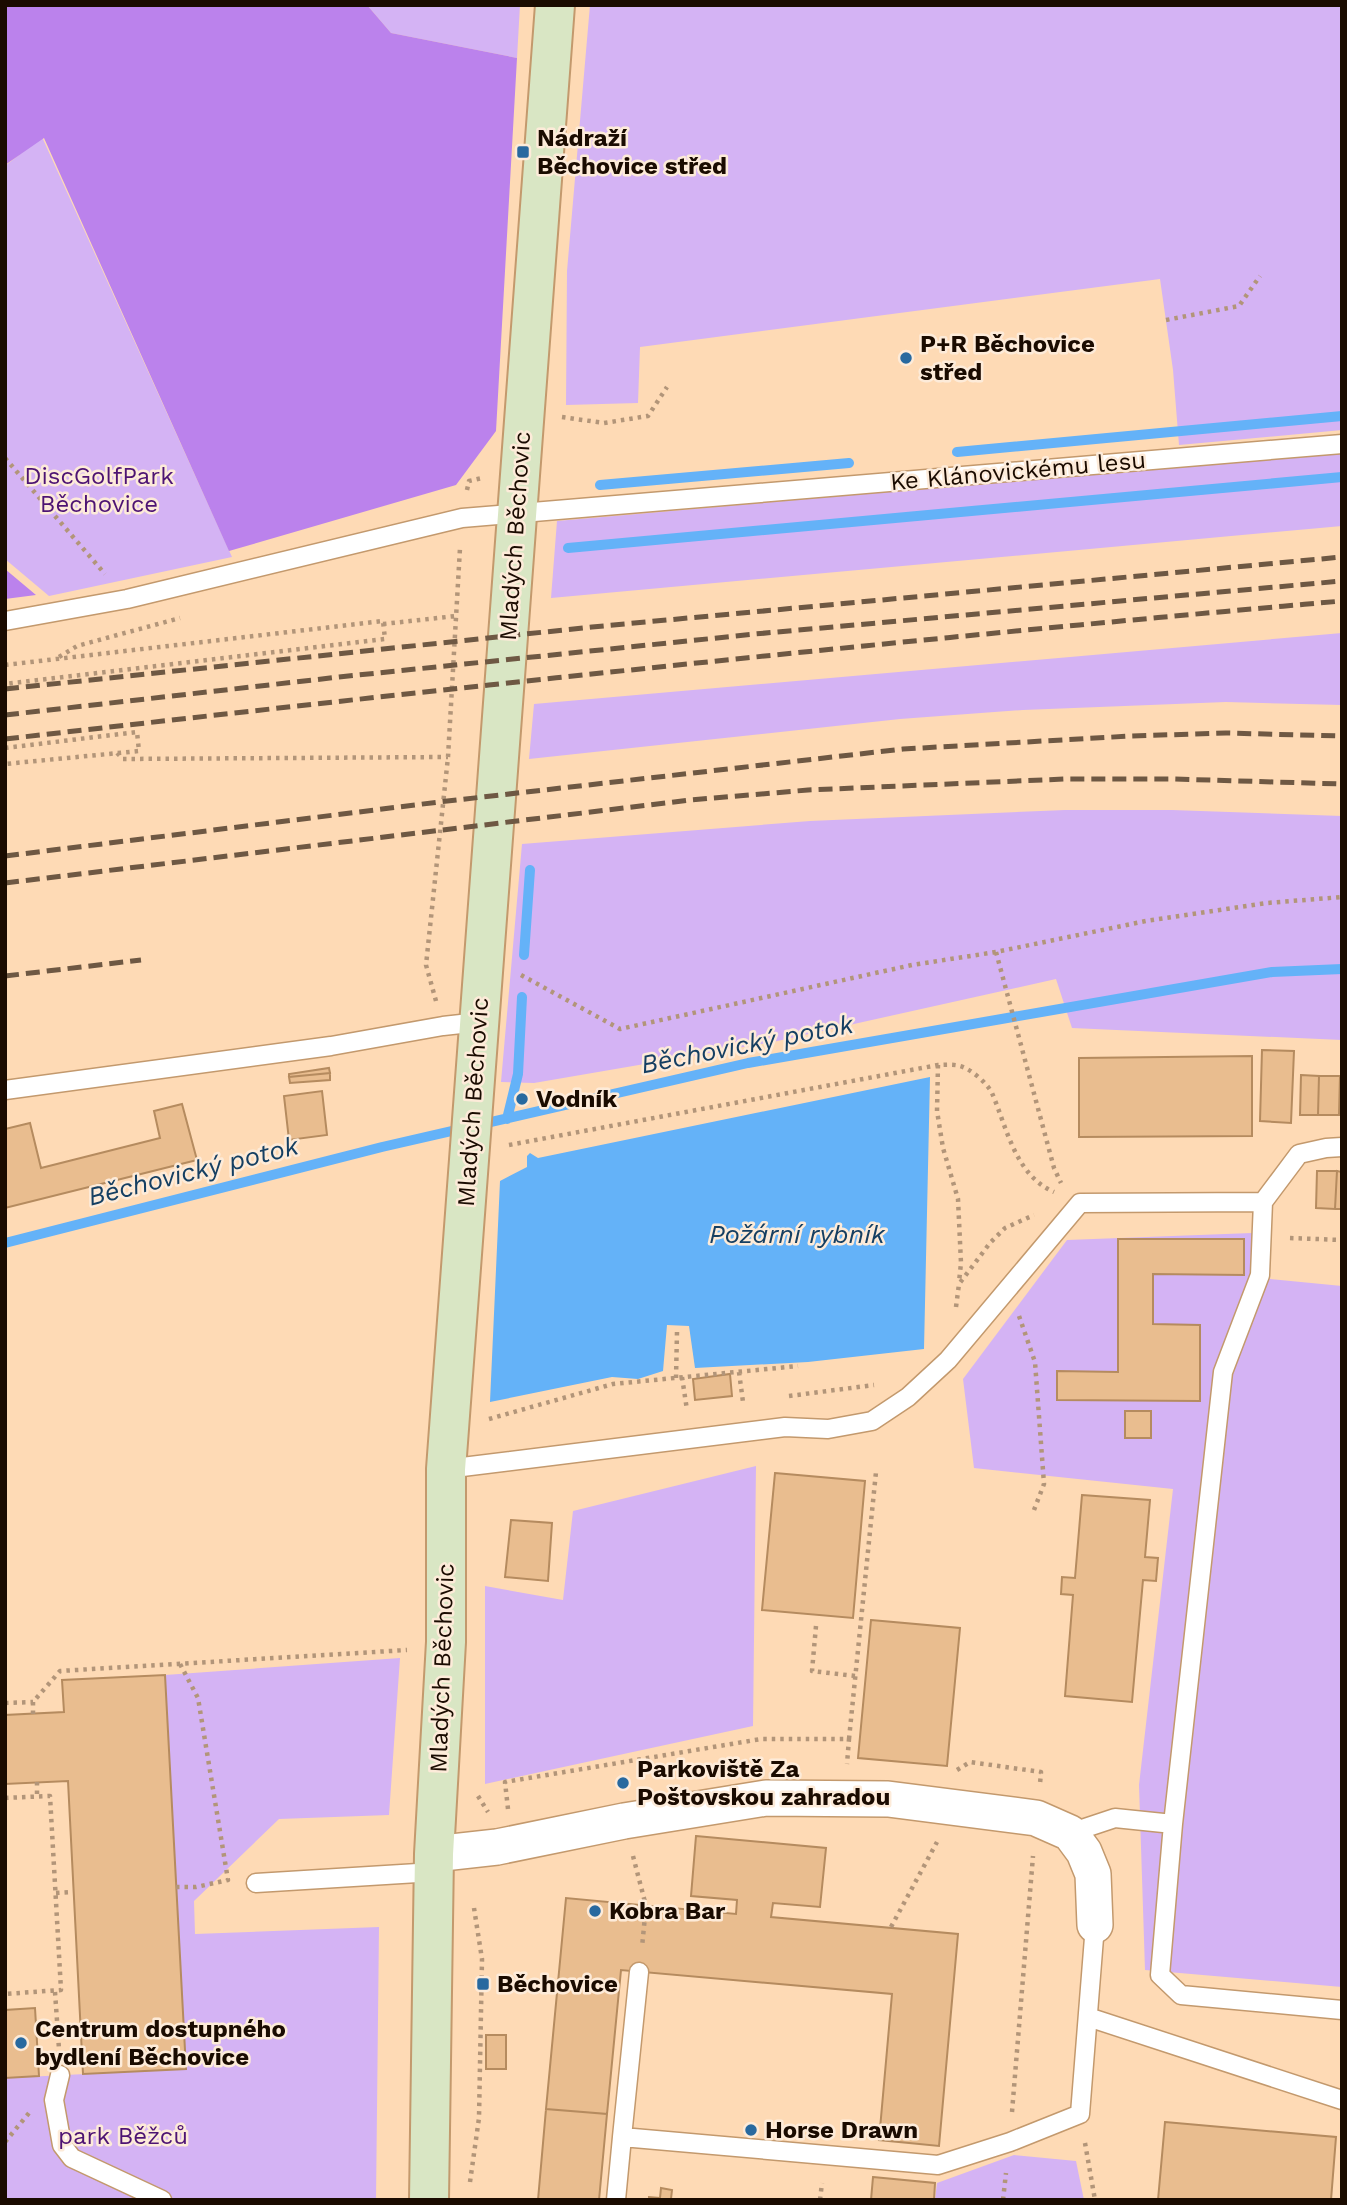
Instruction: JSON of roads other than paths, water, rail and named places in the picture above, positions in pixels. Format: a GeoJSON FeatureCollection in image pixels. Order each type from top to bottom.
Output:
{"type":"FeatureCollection","features":[{"type":"Feature","properties":{"kind":"street","name":"Mladých Běchovic"},"geometry":{"type":"LineString","coordinates":[[429,2200],[434,1863],[446,1642],[446,1469],[555,5]]}},
{"type":"Feature","properties":{"kind":"street"},"geometry":{"type":"LineString","coordinates":[[434,1863],[624,1821],[766,1798],[888,1799],[1036,1818],[1070,1833],[1084,1852],[1093,1874],[1095,1925]]}},
{"type":"Feature","properties":{"kind":"lane","name":"Ke Klánovickému lesu"},"geometry":{"type":"LineString","coordinates":[[5,621],[127,599],[462,518],[1342,444]]}},
{"type":"Feature","properties":{"kind":"lane"},"geometry":{"type":"LineString","coordinates":[[5,1090],[331,1046],[479,1022]]}},
{"type":"Feature","properties":{"kind":"lane"},"geometry":{"type":"LineString","coordinates":[[1342,1147],[1299,1154],[1263,1202],[1259,1275],[1223,1372],[1173,1824],[1160,1975],[1181,1996],[1342,2010]]}},
{"type":"Feature","properties":{"kind":"lane"},"geometry":{"type":"LineString","coordinates":[[446,1469],[785,1427],[828,1429],[872,1421],[908,1397],[948,1360],[1080,1203],[1263,1202]]}},
{"type":"Feature","properties":{"kind":"lane"},"geometry":{"type":"LineString","coordinates":[[1070,1833],[1115,1818],[1173,1824]]}},
{"type":"Feature","properties":{"kind":"lane"},"geometry":{"type":"LineString","coordinates":[[256,1883],[434,1863]]}},
{"type":"Feature","properties":{"kind":"lane"},"geometry":{"type":"LineString","coordinates":[[622,2137],[938,2165],[1010,2142],[1080,2114],[1095,1925]]}},
{"type":"Feature","properties":{"kind":"lane"},"geometry":{"type":"LineString","coordinates":[[615,2200],[639,1972]]}},
{"type":"Feature","properties":{"kind":"lane"},"geometry":{"type":"LineString","coordinates":[[1088,2017],[1342,2100]]}},
{"type":"Feature","properties":{"kind":"lane"},"geometry":{"type":"LineString","coordinates":[[60,2075],[54,2100],[62,2145],[72,2158],[162,2200]]}},
{"type":"Feature","properties":{"kind":"water","name":"Požární rybník"},"geometry":{"type":"Polygon","coordinates":[[[930,1077],[924,1349],[808,1362],[695,1368],[689,1326],[667,1325],[663,1371],[638,1379],[612,1377],[490,1402],[500,1181],[527,1167],[527,1156],[530,1153],[538,1158],[930,1077]]]}},
{"type":"Feature","properties":{"kind":"waterway"},"geometry":{"type":"LineString","coordinates":[[957,452],[1342,416]]}},
{"type":"Feature","properties":{"kind":"waterway"},"geometry":{"type":"LineString","coordinates":[[600,485],[849,463]]}},
{"type":"Feature","properties":{"kind":"waterway"},"geometry":{"type":"LineString","coordinates":[[568,548],[1342,477]]}},
{"type":"Feature","properties":{"kind":"waterway"},"geometry":{"type":"LineString","coordinates":[[524,955],[530,870]]}},
{"type":"Feature","properties":{"kind":"waterway","name":"Běchovický potok"},"geometry":{"type":"LineString","coordinates":[[5,1243],[382,1147],[748,1063],[1272,972],[1342,969]]}},
{"type":"Feature","properties":{"kind":"waterway"},"geometry":{"type":"LineString","coordinates":[[507,1119],[518,1074],[522,997]]}},
{"type":"Feature","properties":{"kind":"railway"},"geometry":{"type":"LineString","coordinates":[[5,689],[592,627],[1342,557]]}},
{"type":"Feature","properties":{"kind":"railway"},"geometry":{"type":"LineString","coordinates":[[5,715],[755,634],[1342,581]]}},
{"type":"Feature","properties":{"kind":"railway"},"geometry":{"type":"LineString","coordinates":[[5,739],[673,666],[1342,601]]}},
{"type":"Feature","properties":{"kind":"railway"},"geometry":{"type":"LineString","coordinates":[[5,856],[439,802],[903,749],[1226,733],[1342,736]]}},
{"type":"Feature","properties":{"kind":"railway"},"geometry":{"type":"LineString","coordinates":[[5,883],[690,800],[808,790],[1065,779],[1342,784]]}},
{"type":"Feature","properties":{"kind":"railway"},"geometry":{"type":"LineString","coordinates":[[5,976],[141,960]]}},
{"type":"Feature","properties":{"kind":"place","name":"Nádraží Běchovice střed"},"geometry":{"type":"Point","coordinates":[523,152]}},
{"type":"Feature","properties":{"kind":"place","name":"P+R Běchovice střed"},"geometry":{"type":"Point","coordinates":[906,358]}},
{"type":"Feature","properties":{"kind":"place","name":"Vodník"},"geometry":{"type":"Point","coordinates":[522,1099]}},
{"type":"Feature","properties":{"kind":"place","name":"Parkoviště Za Poštovskou zahradou"},"geometry":{"type":"Point","coordinates":[623,1783]}},
{"type":"Feature","properties":{"kind":"place","name":"Kobra Bar"},"geometry":{"type":"Point","coordinates":[595,1911]}},
{"type":"Feature","properties":{"kind":"place","name":"Běchovice"},"geometry":{"type":"Point","coordinates":[483,1984]}},
{"type":"Feature","properties":{"kind":"place","name":"Centrum dostupného bydlení Běchovice"},"geometry":{"type":"Point","coordinates":[21,2043]}},
{"type":"Feature","properties":{"kind":"place","name":"Horse Drawn"},"geometry":{"type":"Point","coordinates":[751,2130]}},
{"type":"Feature","properties":{"kind":"park label","name":"DiscGolfPark Běchovice"},"geometry":{"type":"Point","coordinates":[99,490]}},
{"type":"Feature","properties":{"kind":"park label","name":"park Běžců"},"geometry":{"type":"Point","coordinates":[123,2136]}}]}
